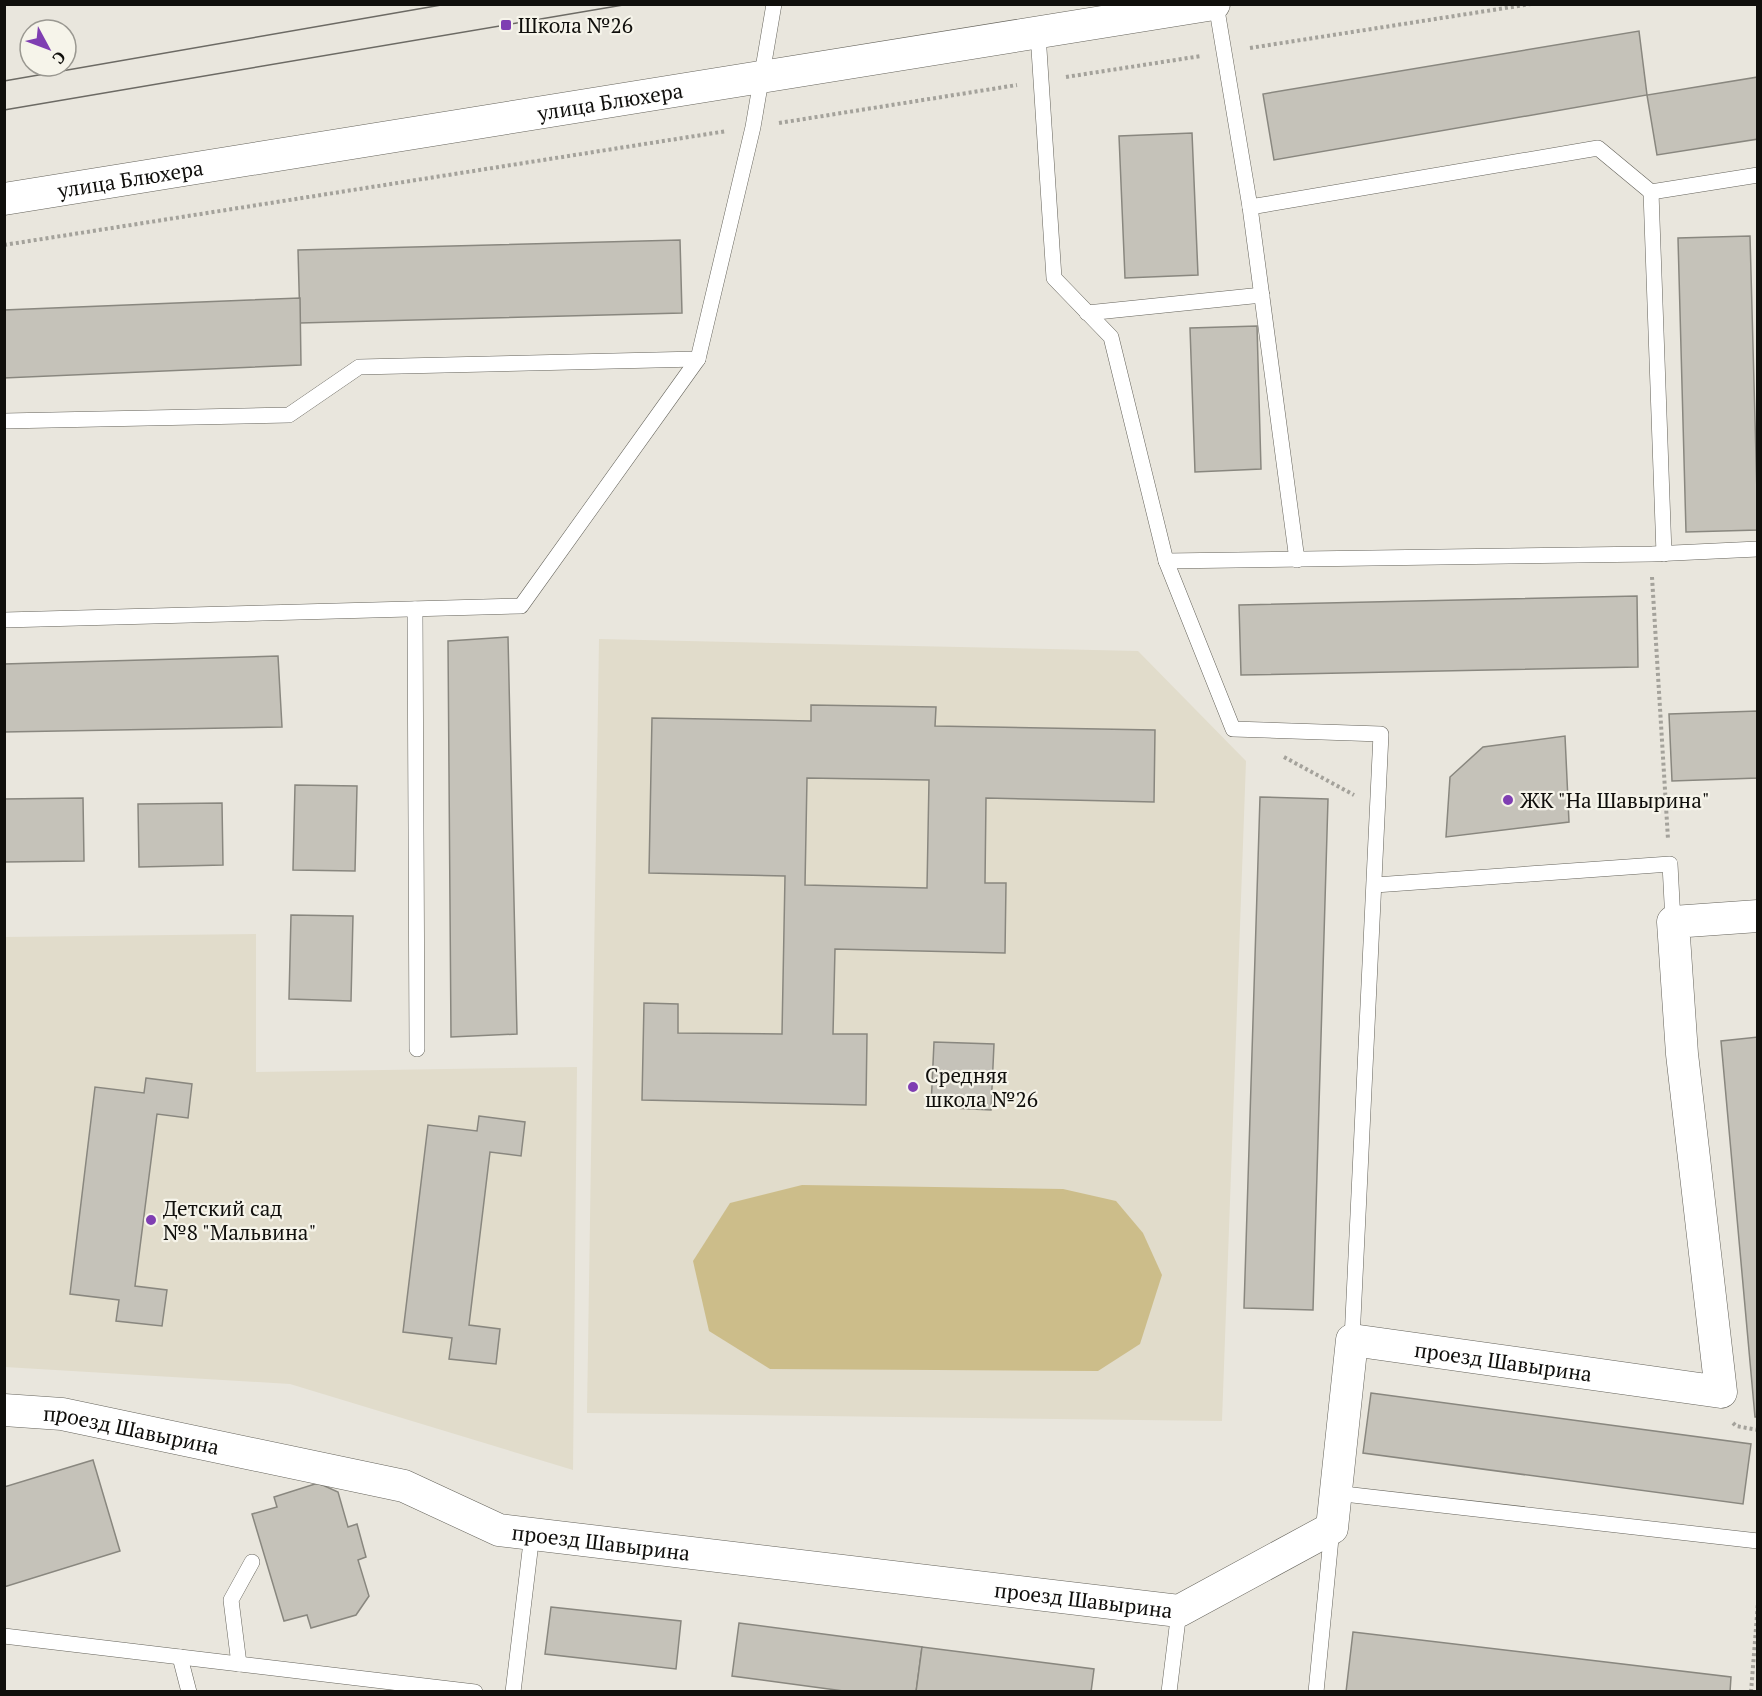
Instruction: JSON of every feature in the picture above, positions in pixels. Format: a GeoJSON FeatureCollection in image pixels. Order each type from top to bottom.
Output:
{"type":"FeatureCollection","features":[{"type":"Feature","properties":{"kind":"street","name":"улица Блюхера"},"geometry":{"type":"LineString","coordinates":[[4,199],[254,161],[760,76],[1038,34],[1215,4]]}},
{"type":"Feature","properties":{"kind":"street"},"geometry":{"type":"LineString","coordinates":[[1673,922],[1758,916]]}},
{"type":"Feature","properties":{"kind":"street","name":"проезд Шавырина"},"geometry":{"type":"LineString","coordinates":[[1353,1340],[1721,1392],[1682,1054],[1673,922]]}},
{"type":"Feature","properties":{"kind":"street"},"geometry":{"type":"LineString","coordinates":[[1332,1528],[1353,1340]]}},
{"type":"Feature","properties":{"kind":"street","name":"проезд Шавырина"},"geometry":{"type":"LineString","coordinates":[[4,1410],[62,1414],[404,1486],[499,1530],[1179,1611],[1332,1528]]}},
{"type":"Feature","properties":{"kind":"lane"},"geometry":{"type":"LineString","coordinates":[[4,620],[521,606],[698,359],[753,127],[774,4]]}},
{"type":"Feature","properties":{"kind":"lane"},"geometry":{"type":"LineString","coordinates":[[1215,4],[1250,207],[1297,560]]}},
{"type":"Feature","properties":{"kind":"lane"},"geometry":{"type":"LineString","coordinates":[[1038,34],[1054,278],[1110,337],[1166,561],[1233,729],[1381,734],[1353,1340]]}},
{"type":"Feature","properties":{"kind":"lane"},"geometry":{"type":"LineString","coordinates":[[1250,207],[1598,148],[1650,192],[1658,554]]}},
{"type":"Feature","properties":{"kind":"lane"},"geometry":{"type":"LineString","coordinates":[[1650,192],[1758,175]]}},
{"type":"Feature","properties":{"kind":"lane"},"geometry":{"type":"LineString","coordinates":[[1087,313],[1262,296]]}},
{"type":"Feature","properties":{"kind":"lane"},"geometry":{"type":"LineString","coordinates":[[4,421],[290,415],[359,368],[698,359]]}},
{"type":"Feature","properties":{"kind":"lane"},"geometry":{"type":"LineString","coordinates":[[1166,561],[1658,554],[1758,549]]}},
{"type":"Feature","properties":{"kind":"lane"},"geometry":{"type":"LineString","coordinates":[[414,609],[417,1049]]}},
{"type":"Feature","properties":{"kind":"lane"},"geometry":{"type":"LineString","coordinates":[[1375,885],[1670,864],[1673,922]]}},
{"type":"Feature","properties":{"kind":"lane"},"geometry":{"type":"LineString","coordinates":[[1335,1493],[1758,1541]]}},
{"type":"Feature","properties":{"kind":"lane"},"geometry":{"type":"LineString","coordinates":[[1316,1692],[1332,1528]]}},
{"type":"Feature","properties":{"kind":"lane"},"geometry":{"type":"LineString","coordinates":[[513,1692],[532,1534]]}},
{"type":"Feature","properties":{"kind":"lane"},"geometry":{"type":"LineString","coordinates":[[239,1664],[231,1600],[252,1562]]}},
{"type":"Feature","properties":{"kind":"lane"},"geometry":{"type":"LineString","coordinates":[[1169,1692],[1179,1611]]}},
{"type":"Feature","properties":{"kind":"lane"},"geometry":{"type":"LineString","coordinates":[[4,1636],[476,1692]]}},
{"type":"Feature","properties":{"kind":"lane"},"geometry":{"type":"LineString","coordinates":[[180,1657],[189,1692]]}},
{"type":"Feature","properties":{"kind":"path"},"geometry":{"type":"LineString","coordinates":[[1658,554],[1670,864]]}},
{"type":"Feature","properties":{"kind":"path"},"geometry":{"type":"LineString","coordinates":[[1233,729],[1379,808]]}},
{"type":"Feature","properties":{"kind":"path"},"geometry":{"type":"LineString","coordinates":[[1751,1692],[1758,1603]]}},
{"type":"Feature","properties":{"kind":"shaded area","name":"Средняя школа №26"},"geometry":{"type":"Polygon","coordinates":[[[599,639],[1138,651],[1246,761],[1222,1421],[587,1413],[599,639]]]}},
{"type":"Feature","properties":{"kind":"shaded area"},"geometry":{"type":"Polygon","coordinates":[[[256,934],[256,1072],[577,1067],[573,1470],[290,1384],[5,1367],[4,937],[256,934]]]}},
{"type":"Feature","properties":{"kind":"shaded area"},"geometry":{"type":"Polygon","coordinates":[[[802,1185],[1063,1189],[1116,1201],[1143,1233],[1162,1275],[1140,1344],[1098,1371],[770,1369],[709,1331],[693,1261],[730,1203],[802,1185]]]}},
{"type":"Feature","properties":{"kind":"building"},"geometry":{"type":"Polygon","coordinates":[[[1639,31],[1647,95],[1274,160],[1263,94],[1639,31]]]}},
{"type":"Feature","properties":{"kind":"building"},"geometry":{"type":"Polygon","coordinates":[[[1758,77],[1758,139],[1657,155],[1647,95],[1758,77]]]}},
{"type":"Feature","properties":{"kind":"building"},"geometry":{"type":"Polygon","coordinates":[[[1192,133],[1198,275],[1125,278],[1119,136],[1192,133]]]}},
{"type":"Feature","properties":{"kind":"building"},"geometry":{"type":"Polygon","coordinates":[[[1750,236],[1758,530],[1686,532],[1678,238],[1750,236]]]}},
{"type":"Feature","properties":{"kind":"building"},"geometry":{"type":"Polygon","coordinates":[[[680,240],[682,313],[300,323],[298,250],[680,240]]]}},
{"type":"Feature","properties":{"kind":"building"},"geometry":{"type":"Polygon","coordinates":[[[300,298],[301,365],[4,378],[4,310],[300,298]]]}},
{"type":"Feature","properties":{"kind":"building"},"geometry":{"type":"Polygon","coordinates":[[[1257,326],[1261,469],[1195,472],[1190,328],[1257,326]]]}},
{"type":"Feature","properties":{"kind":"building"},"geometry":{"type":"Polygon","coordinates":[[[1637,596],[1638,667],[1241,675],[1239,605],[1637,596]]]}},
{"type":"Feature","properties":{"kind":"building"},"geometry":{"type":"Polygon","coordinates":[[[508,637],[517,1034],[451,1037],[448,641],[508,637]]]}},
{"type":"Feature","properties":{"kind":"building"},"geometry":{"type":"Polygon","coordinates":[[[278,656],[282,727],[4,732],[4,664],[278,656]]]}},
{"type":"Feature","properties":{"kind":"building"},"geometry":{"type":"Polygon","coordinates":[[[811,705],[936,707],[935,726],[1155,730],[1154,802],[986,798],[985,883],[1006,883],[1005,953],[835,949],[833,1034],[867,1034],[866,1105],[642,1100],[644,1003],[678,1004],[678,1033],[782,1034],[785,876],[649,873],[652,718],[811,721],[811,705]],[[807,778],[805,885],[927,888],[929,780],[807,778]]]}},
{"type":"Feature","properties":{"kind":"building"},"geometry":{"type":"Polygon","coordinates":[[[1758,711],[1758,778],[1672,781],[1669,714],[1758,711]]]}},
{"type":"Feature","properties":{"kind":"building","name":"ЖК \"На Шавырина\""},"geometry":{"type":"Polygon","coordinates":[[[1565,736],[1569,822],[1446,837],[1450,777],[1483,747],[1565,736]]]}},
{"type":"Feature","properties":{"kind":"building"},"geometry":{"type":"Polygon","coordinates":[[[295,785],[357,786],[355,871],[293,870],[295,785]]]}},
{"type":"Feature","properties":{"kind":"building"},"geometry":{"type":"Polygon","coordinates":[[[1260,797],[1328,799],[1313,1310],[1244,1308],[1260,797]]]}},
{"type":"Feature","properties":{"kind":"building"},"geometry":{"type":"Polygon","coordinates":[[[83,798],[84,861],[4,862],[4,799],[83,798]]]}},
{"type":"Feature","properties":{"kind":"building"},"geometry":{"type":"Polygon","coordinates":[[[222,803],[223,865],[139,867],[138,804],[222,803]]]}},
{"type":"Feature","properties":{"kind":"building"},"geometry":{"type":"Polygon","coordinates":[[[291,915],[353,916],[351,1001],[289,999],[291,915]]]}},
{"type":"Feature","properties":{"kind":"building"},"geometry":{"type":"Polygon","coordinates":[[[1758,1037],[1758,1417],[1755,1417],[1721,1041],[1758,1037]]]}},
{"type":"Feature","properties":{"kind":"building"},"geometry":{"type":"Polygon","coordinates":[[[934,1042],[994,1044],[991,1110],[931,1107],[934,1042]]]}},
{"type":"Feature","properties":{"kind":"building"},"geometry":{"type":"Polygon","coordinates":[[[146,1078],[192,1084],[188,1118],[157,1114],[135,1286],[167,1290],[162,1326],[116,1321],[119,1300],[70,1294],[95,1087],[144,1093],[146,1078]]]}},
{"type":"Feature","properties":{"kind":"building"},"geometry":{"type":"Polygon","coordinates":[[[479,1116],[525,1122],[521,1156],[490,1152],[469,1325],[500,1329],[496,1364],[449,1359],[452,1338],[403,1332],[428,1125],[477,1131],[479,1116]]]}},
{"type":"Feature","properties":{"kind":"building"},"geometry":{"type":"Polygon","coordinates":[[[1371,1393],[1751,1444],[1743,1504],[1363,1453],[1371,1393]]]}},
{"type":"Feature","properties":{"kind":"building"},"geometry":{"type":"Polygon","coordinates":[[[93,1460],[120,1551],[4,1587],[4,1487],[93,1460]]]}},
{"type":"Feature","properties":{"kind":"building"},"geometry":{"type":"Polygon","coordinates":[[[318,1483],[338,1492],[348,1527],[357,1524],[366,1557],[358,1560],[369,1596],[356,1615],[311,1628],[307,1615],[284,1621],[252,1514],[277,1507],[274,1497],[318,1483]]]}},
{"type":"Feature","properties":{"kind":"building"},"geometry":{"type":"Polygon","coordinates":[[[551,1607],[681,1621],[676,1669],[545,1654],[551,1607]]]}},
{"type":"Feature","properties":{"kind":"building"},"geometry":{"type":"Polygon","coordinates":[[[739,1623],[922,1647],[916,1692],[851,1692],[732,1676],[739,1623]]]}},
{"type":"Feature","properties":{"kind":"building"},"geometry":{"type":"Polygon","coordinates":[[[1353,1632],[1731,1677],[1730,1692],[1346,1692],[1353,1632]]]}},
{"type":"Feature","properties":{"kind":"building"},"geometry":{"type":"Polygon","coordinates":[[[922,1647],[1094,1669],[1091,1692],[916,1692],[922,1647]]]}},
{"type":"Feature","properties":{"kind":"tram line"},"geometry":{"type":"LineString","coordinates":[[4,81],[447,4]]}},
{"type":"Feature","properties":{"kind":"tram line"},"geometry":{"type":"LineString","coordinates":[[4,110],[629,4]]}},
{"type":"Feature","properties":{"kind":"place","name":"Школа №26"},"geometry":{"type":"Point","coordinates":[506,25]}},
{"type":"Feature","properties":{"kind":"place","name":"ЖК \"На Шавырина\""},"geometry":{"type":"Point","coordinates":[1508,800]}},
{"type":"Feature","properties":{"kind":"place","name":"Средняя школа №26"},"geometry":{"type":"Point","coordinates":[913,1087]}},
{"type":"Feature","properties":{"kind":"place","name":"Детский сад №8 \"Мальвина\""},"geometry":{"type":"Point","coordinates":[151,1220]}}]}
